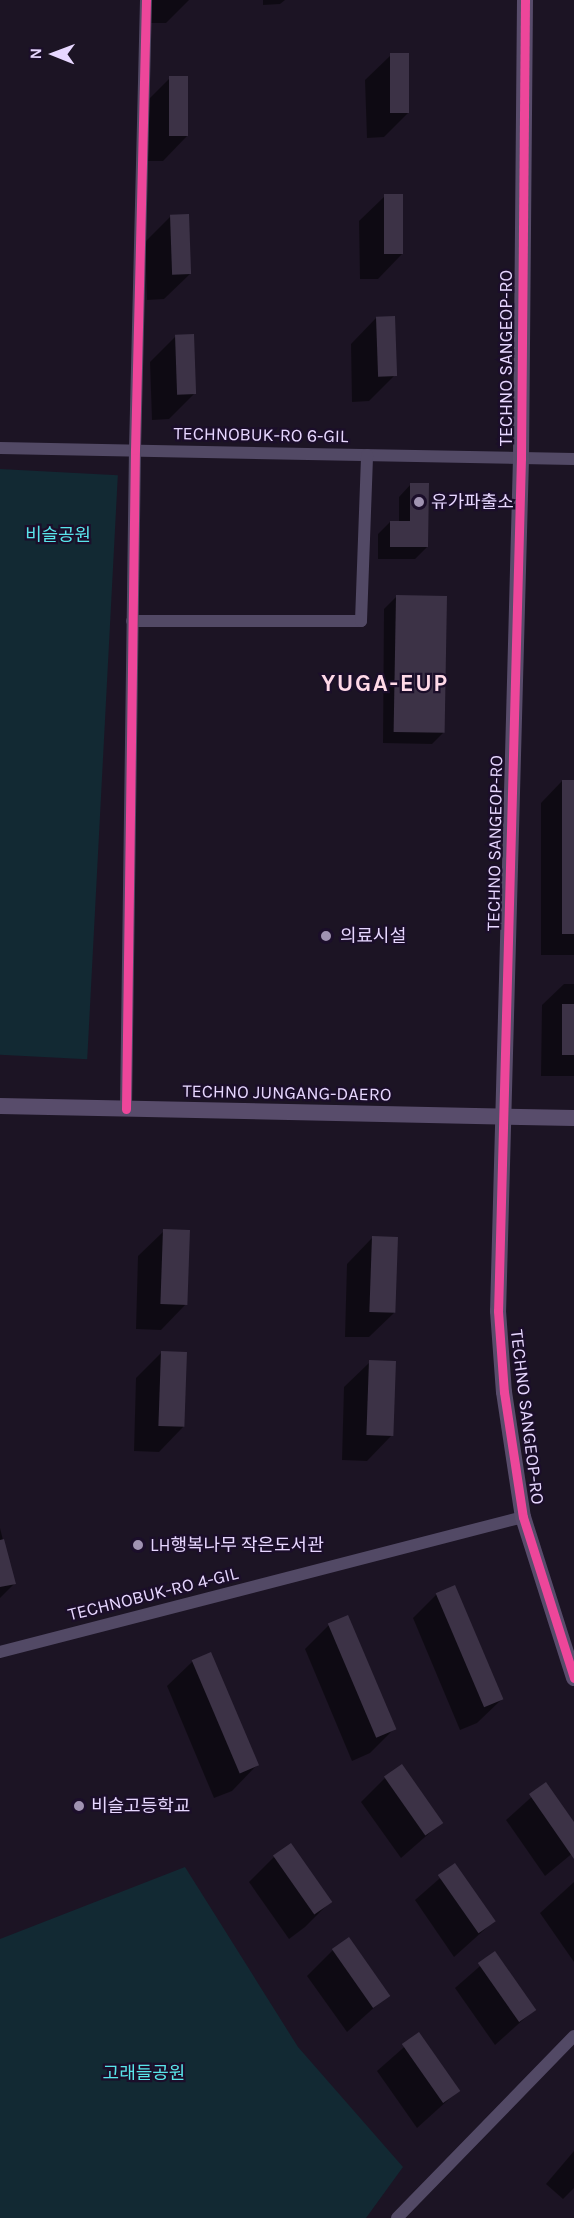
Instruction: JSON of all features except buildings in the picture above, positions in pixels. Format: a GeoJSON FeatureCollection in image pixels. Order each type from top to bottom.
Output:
{"type":"FeatureCollection","features":[{"type":"Feature","properties":{"kind":"street"},"geometry":{"type":"LineString","coordinates":[[126,1109],[135,450],[146,0]]}},
{"type":"Feature","properties":{"kind":"street","name":"TECHNO SANGEOP-RO"},"geometry":{"type":"LineString","coordinates":[[525,0],[521,458],[498,1311],[504,1392],[523,1517],[574,1678]]}},
{"type":"Feature","properties":{"kind":"street","name":"TECHNOBUK-RO 6-GIL"},"geometry":{"type":"LineString","coordinates":[[0,448],[574,459]]}},
{"type":"Feature","properties":{"kind":"street"},"geometry":{"type":"LineString","coordinates":[[132,621],[361,621],[367,455]]}},
{"type":"Feature","properties":{"kind":"street","name":"TECHNO JUNGANG-DAERO"},"geometry":{"type":"LineString","coordinates":[[0,1106],[574,1118]]}},
{"type":"Feature","properties":{"kind":"street","name":"TECHNOBUK-RO 4-GIL"},"geometry":{"type":"LineString","coordinates":[[0,1652],[523,1517]]}},
{"type":"Feature","properties":{"kind":"street"},"geometry":{"type":"LineString","coordinates":[[397,2218],[574,2036]]}},
{"type":"Feature","properties":{"kind":"green space","name":"비슬공원"},"geometry":{"type":"Polygon","coordinates":[[[0,469],[118,475],[87,1059],[0,1055],[0,469]]]}},
{"type":"Feature","properties":{"kind":"green space","name":"고래들공원"},"geometry":{"type":"Polygon","coordinates":[[[185,1867],[298,2047],[403,2167],[366,2218],[0,2218],[0,1939],[185,1867]]]}},
{"type":"Feature","properties":{"kind":"cycle path"},"geometry":{"type":"LineString","coordinates":[[126,1109],[135,450],[146,0]]}},
{"type":"Feature","properties":{"kind":"cycle path"},"geometry":{"type":"LineString","coordinates":[[525,0],[521,458],[498,1311],[504,1392],[523,1517],[574,1678]]}},
{"type":"Feature","properties":{"kind":"place","name":"유가파출소"},"geometry":{"type":"Point","coordinates":[419,502]}},
{"type":"Feature","properties":{"kind":"place","name":"의료시설"},"geometry":{"type":"Point","coordinates":[326,936]}},
{"type":"Feature","properties":{"kind":"place","name":"LH행복나무 작은도서관"},"geometry":{"type":"Point","coordinates":[138,1545]}},
{"type":"Feature","properties":{"kind":"place","name":"비슬고등학교"},"geometry":{"type":"Point","coordinates":[79,1806]}},
{"type":"Feature","properties":{"kind":"district","name":"YUGA-EUP"},"geometry":{"type":"Point","coordinates":[385,684]}}]}
